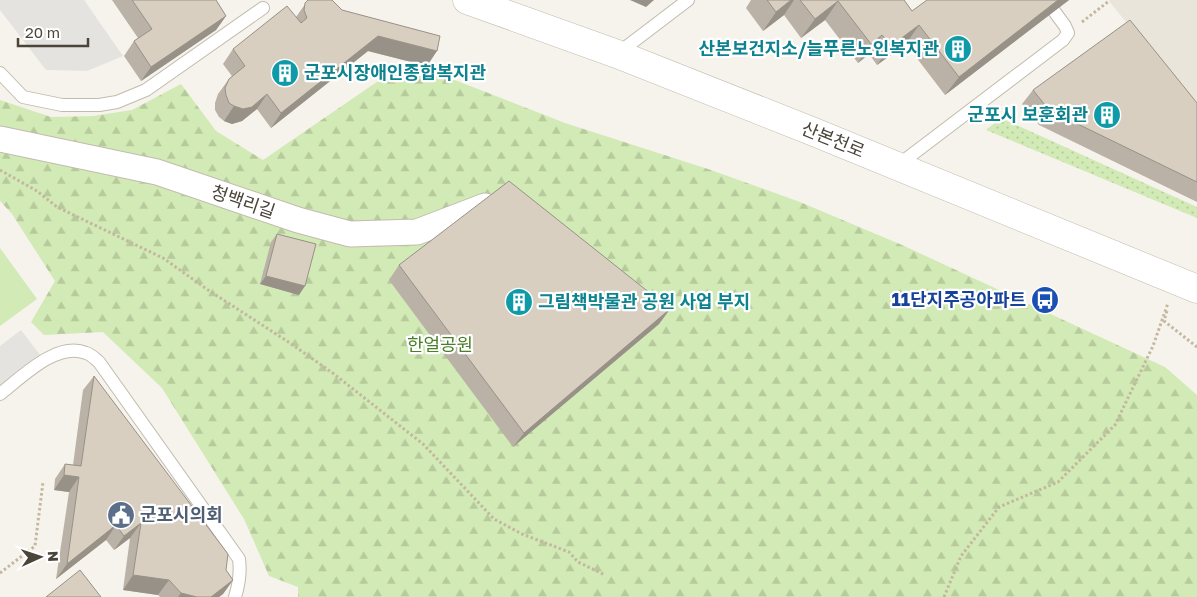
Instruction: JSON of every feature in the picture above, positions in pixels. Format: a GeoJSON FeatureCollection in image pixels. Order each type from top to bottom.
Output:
{"type":"FeatureCollection","features":[{"type":"Feature","properties":{"kind":"street","name":"산본천로"},"geometry":{"type":"LineString","coordinates":[[466,0],[617,54],[897,166],[1186,285]]}},
{"type":"Feature","properties":{"kind":"street","name":"청백리길"},"geometry":{"type":"LineString","coordinates":[[0,138],[157,172],[298,220],[350,234],[417,232],[485,206]]}},
{"type":"Feature","properties":{"kind":"lane"},"geometry":{"type":"LineString","coordinates":[[617,54],[688,0]]}},
{"type":"Feature","properties":{"kind":"lane"},"geometry":{"type":"LineString","coordinates":[[0,73],[22,97],[62,105],[99,105],[117,102],[146,90],[263,8]]}},
{"type":"Feature","properties":{"kind":"lane"},"geometry":{"type":"LineString","coordinates":[[897,166],[1064,40],[1068,32],[1054,11]]}},
{"type":"Feature","properties":{"kind":"lane"},"geometry":{"type":"LineString","coordinates":[[0,394],[44,360],[56,354],[73,350],[87,353],[99,362],[239,559],[240,583],[235,597]]}},
{"type":"Feature","properties":{"kind":"path"},"geometry":{"type":"LineString","coordinates":[[1068,32],[1109,1]]}},
{"type":"Feature","properties":{"kind":"path"},"geometry":{"type":"LineString","coordinates":[[0,170],[37,191],[56,207],[164,258],[208,290],[283,338],[334,374],[423,444],[494,519],[522,534],[569,552],[578,562],[605,575]]}},
{"type":"Feature","properties":{"kind":"path"},"geometry":{"type":"LineString","coordinates":[[1186,285],[1164,321],[1197,347]]}},
{"type":"Feature","properties":{"kind":"path"},"geometry":{"type":"LineString","coordinates":[[944,597],[961,556],[999,507],[1058,482],[1115,425],[1153,346],[1186,285]]}},
{"type":"Feature","properties":{"kind":"path"},"geometry":{"type":"LineString","coordinates":[[0,573],[35,546],[44,482]]}},
{"type":"Feature","properties":{"kind":"shaded area"},"geometry":{"type":"Polygon","coordinates":[[[0,0],[84,0],[123,56],[87,71],[46,70],[0,10],[0,0]]]}},
{"type":"Feature","properties":{"kind":"shaded area"},"geometry":{"type":"Polygon","coordinates":[[[1197,0],[1197,110],[1109,1],[1197,0]]]}},
{"type":"Feature","properties":{"kind":"shaded area"},"geometry":{"type":"Polygon","coordinates":[[[21,330],[44,360],[0,394],[0,346],[21,330]]]}},
{"type":"Feature","properties":{"kind":"green space","name":"한얼공원"},"geometry":{"type":"Polygon","coordinates":[[[387,75],[442,75],[565,123],[708,169],[800,202],[902,245],[1165,367],[1197,395],[1197,597],[298,597],[298,587],[269,576],[244,519],[162,388],[103,332],[44,335],[31,322],[55,281],[12,214],[0,201],[0,100],[51,117],[93,116],[132,110],[181,84],[216,131],[263,160],[387,75]]]}},
{"type":"Feature","properties":{"kind":"green space"},"geometry":{"type":"Polygon","coordinates":[[[1001,118],[1197,207],[1197,218],[986,130],[1001,118]]]}},
{"type":"Feature","properties":{"kind":"green space"},"geometry":{"type":"Polygon","coordinates":[[[0,248],[37,299],[0,326],[0,248]]]}},
{"type":"Feature","properties":{"kind":"building"},"geometry":{"type":"Polygon","coordinates":[[[132,0],[216,0],[226,16],[151,67],[134,41],[152,29],[132,0]]]}},
{"type":"Feature","properties":{"kind":"building","name":"군포시장애인종합복지관"},"geometry":{"type":"Polygon","coordinates":[[[308,0],[332,0],[342,10],[440,36],[437,51],[378,36],[281,113],[267,94],[252,107],[243,109],[229,103],[225,88],[229,79],[245,66],[233,49],[287,6],[301,23],[307,18],[304,10],[305,3],[308,0]]]}},
{"type":"Feature","properties":{"kind":"building"},"geometry":{"type":"Polygon","coordinates":[[[767,0],[791,0],[776,12],[767,0]]]}},
{"type":"Feature","properties":{"kind":"building"},"geometry":{"type":"Polygon","coordinates":[[[800,0],[904,0],[912,11],[927,0],[1058,0],[959,77],[919,25],[891,46],[882,35],[871,44],[838,1],[815,19],[800,0]]]}},
{"type":"Feature","properties":{"kind":"building","name":"군포시 보훈회관"},"geometry":{"type":"Polygon","coordinates":[[[1130,20],[1197,103],[1197,182],[1049,110],[1033,90],[1130,20]]]}},
{"type":"Feature","properties":{"kind":"building","name":"그림책박물관 공원 사업 부지"},"geometry":{"type":"Polygon","coordinates":[[[509,181],[670,309],[524,433],[399,265],[509,181]]]}},
{"type":"Feature","properties":{"kind":"building"},"geometry":{"type":"Polygon","coordinates":[[[277,234],[316,244],[305,286],[266,276],[277,234]]]}},
{"type":"Feature","properties":{"kind":"building","name":"군포시의회"},"geometry":{"type":"Polygon","coordinates":[[[94,376],[228,554],[226,570],[233,580],[211,597],[197,597],[181,593],[169,580],[133,575],[141,523],[124,536],[116,525],[67,564],[79,477],[64,475],[65,464],[81,466],[94,376]]]}},
{"type":"Feature","properties":{"kind":"building"},"geometry":{"type":"Polygon","coordinates":[[[80,570],[101,597],[46,597],[80,570]]]}},
{"type":"Feature","properties":{"kind":"place","name":"산본보건지소/늘푸른노인복지관"},"geometry":{"type":"Point","coordinates":[958,49]}},
{"type":"Feature","properties":{"kind":"place","name":"군포시장애인종합복지관"},"geometry":{"type":"Point","coordinates":[285,73]}},
{"type":"Feature","properties":{"kind":"place","name":"군포시 보훈회관"},"geometry":{"type":"Point","coordinates":[1107,115]}},
{"type":"Feature","properties":{"kind":"place","name":"11단지주공아파트"},"geometry":{"type":"Point","coordinates":[1045,300]}},
{"type":"Feature","properties":{"kind":"place","name":"그림책박물관 공원 사업 부지"},"geometry":{"type":"Point","coordinates":[519,302]}},
{"type":"Feature","properties":{"kind":"place","name":"군포시의회"},"geometry":{"type":"Point","coordinates":[121,515]}}]}
